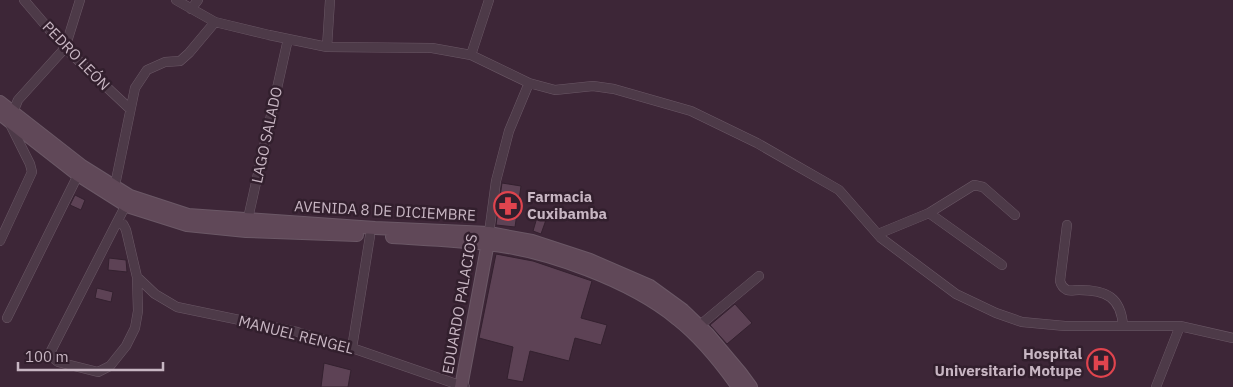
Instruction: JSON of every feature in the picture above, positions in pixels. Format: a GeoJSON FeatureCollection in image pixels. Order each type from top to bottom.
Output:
{"type":"FeatureCollection","features":[{"type":"Feature","properties":{"kind":"main road","name":"AVENIDA 8 DE DICIEMBRE"},"geometry":{"type":"LineString","coordinates":[[0,102],[7,116],[78,175],[128,201],[187,225],[247,225],[532,241],[590,260],[650,286],[683,310],[700,325],[751,387]]}},
{"type":"Feature","properties":{"kind":"main road","name":"AVENIDA 8 DE DICIEMBRE"},"geometry":{"type":"LineString","coordinates":[[7,116],[82,166],[113,192]]}},
{"type":"Feature","properties":{"kind":"main road","name":"AVENIDA 8 DE DICIEMBRE"},"geometry":{"type":"LineString","coordinates":[[247,225],[370,236],[489,238],[537,253],[586,270],[642,295],[677,318],[714,356],[738,387]]}},
{"type":"Feature","properties":{"kind":"main road","name":"EDUARDO PALACIOS"},"geometry":{"type":"LineString","coordinates":[[463,387],[489,238]]}},
{"type":"Feature","properties":{"kind":"street","name":"PEDRO LEÓN"},"geometry":{"type":"LineString","coordinates":[[24,0],[65,48],[130,109]]}},
{"type":"Feature","properties":{"kind":"street"},"geometry":{"type":"LineString","coordinates":[[0,241],[32,172],[7,116],[18,100],[65,48],[80,0]]}},
{"type":"Feature","properties":{"kind":"street"},"geometry":{"type":"LineString","coordinates":[[176,0],[215,22],[288,39],[327,47],[432,48],[471,55],[529,83],[555,90],[600,87],[692,111],[757,143],[839,190],[878,234],[956,294],[1005,316],[1022,322],[1065,326],[1180,326],[1233,338]]}},
{"type":"Feature","properties":{"kind":"street"},"geometry":{"type":"LineString","coordinates":[[191,9],[198,0]]}},
{"type":"Feature","properties":{"kind":"street"},"geometry":{"type":"LineString","coordinates":[[327,47],[330,0]]}},
{"type":"Feature","properties":{"kind":"street"},"geometry":{"type":"LineString","coordinates":[[471,55],[489,0]]}},
{"type":"Feature","properties":{"kind":"street"},"geometry":{"type":"LineString","coordinates":[[113,192],[135,88],[147,70],[165,62],[180,61],[215,22]]}},
{"type":"Feature","properties":{"kind":"street","name":"LAGO SALADO"},"geometry":{"type":"LineString","coordinates":[[247,225],[288,39]]}},
{"type":"Feature","properties":{"kind":"street","name":"EDUARDO PALACIOS"},"geometry":{"type":"LineString","coordinates":[[489,238],[498,173],[509,131],[529,83]]}},
{"type":"Feature","properties":{"kind":"street"},"geometry":{"type":"LineString","coordinates":[[7,318],[78,175]]}},
{"type":"Feature","properties":{"kind":"street"},"geometry":{"type":"LineString","coordinates":[[878,234],[929,212],[974,185],[982,187],[1015,215]]}},
{"type":"Feature","properties":{"kind":"street"},"geometry":{"type":"LineString","coordinates":[[116,224],[123,224],[126,230],[137,277],[138,311],[135,328],[126,346],[110,366],[98,372],[58,362],[52,357],[51,351],[116,224],[128,201]]}},
{"type":"Feature","properties":{"kind":"street"},"geometry":{"type":"LineString","coordinates":[[929,212],[1002,265]]}},
{"type":"Feature","properties":{"kind":"street"},"geometry":{"type":"LineString","coordinates":[[1067,225],[1060,281],[1062,286],[1067,290],[1104,292],[1117,304],[1123,326]]}},
{"type":"Feature","properties":{"kind":"street"},"geometry":{"type":"LineString","coordinates":[[352,348],[370,236]]}},
{"type":"Feature","properties":{"kind":"street"},"geometry":{"type":"LineString","coordinates":[[700,325],[759,276]]}},
{"type":"Feature","properties":{"kind":"street","name":"MANUEL RENGEL"},"geometry":{"type":"LineString","coordinates":[[137,277],[155,294],[177,306],[297,332],[352,348],[463,387]]}},
{"type":"Feature","properties":{"kind":"street"},"geometry":{"type":"LineString","coordinates":[[1156,387],[1180,326]]}},
{"type":"Feature","properties":{"kind":"building"},"geometry":{"type":"Polygon","coordinates":[[[502,183],[521,186],[515,227],[496,225],[502,183]]]}},
{"type":"Feature","properties":{"kind":"building"},"geometry":{"type":"Polygon","coordinates":[[[75,195],[85,200],[81,210],[70,205],[75,195]]]}},
{"type":"Feature","properties":{"kind":"building"},"geometry":{"type":"Polygon","coordinates":[[[538,214],[547,217],[541,234],[533,231],[538,214]]]}},
{"type":"Feature","properties":{"kind":"building"},"geometry":{"type":"Polygon","coordinates":[[[496,254],[533,261],[592,281],[581,318],[607,325],[601,345],[575,338],[569,361],[530,351],[523,382],[507,379],[513,347],[479,338],[496,254]]]}},
{"type":"Feature","properties":{"kind":"building"},"geometry":{"type":"Polygon","coordinates":[[[109,258],[126,260],[127,272],[108,270],[109,258]]]}},
{"type":"Feature","properties":{"kind":"building"},"geometry":{"type":"Polygon","coordinates":[[[97,288],[113,292],[111,302],[95,298],[97,288]]]}},
{"type":"Feature","properties":{"kind":"building"},"geometry":{"type":"Polygon","coordinates":[[[735,304],[752,323],[727,344],[710,325],[735,304]]]}},
{"type":"Feature","properties":{"kind":"building"},"geometry":{"type":"Polygon","coordinates":[[[324,363],[351,370],[348,387],[321,387],[324,363]]]}},
{"type":"Feature","properties":{"kind":"place","name":"Farmacia Cuxibamba"},"geometry":{"type":"Point","coordinates":[508,206]}},
{"type":"Feature","properties":{"kind":"place","name":"Hospital Universitario Motupe"},"geometry":{"type":"Point","coordinates":[1101,363]}}]}
